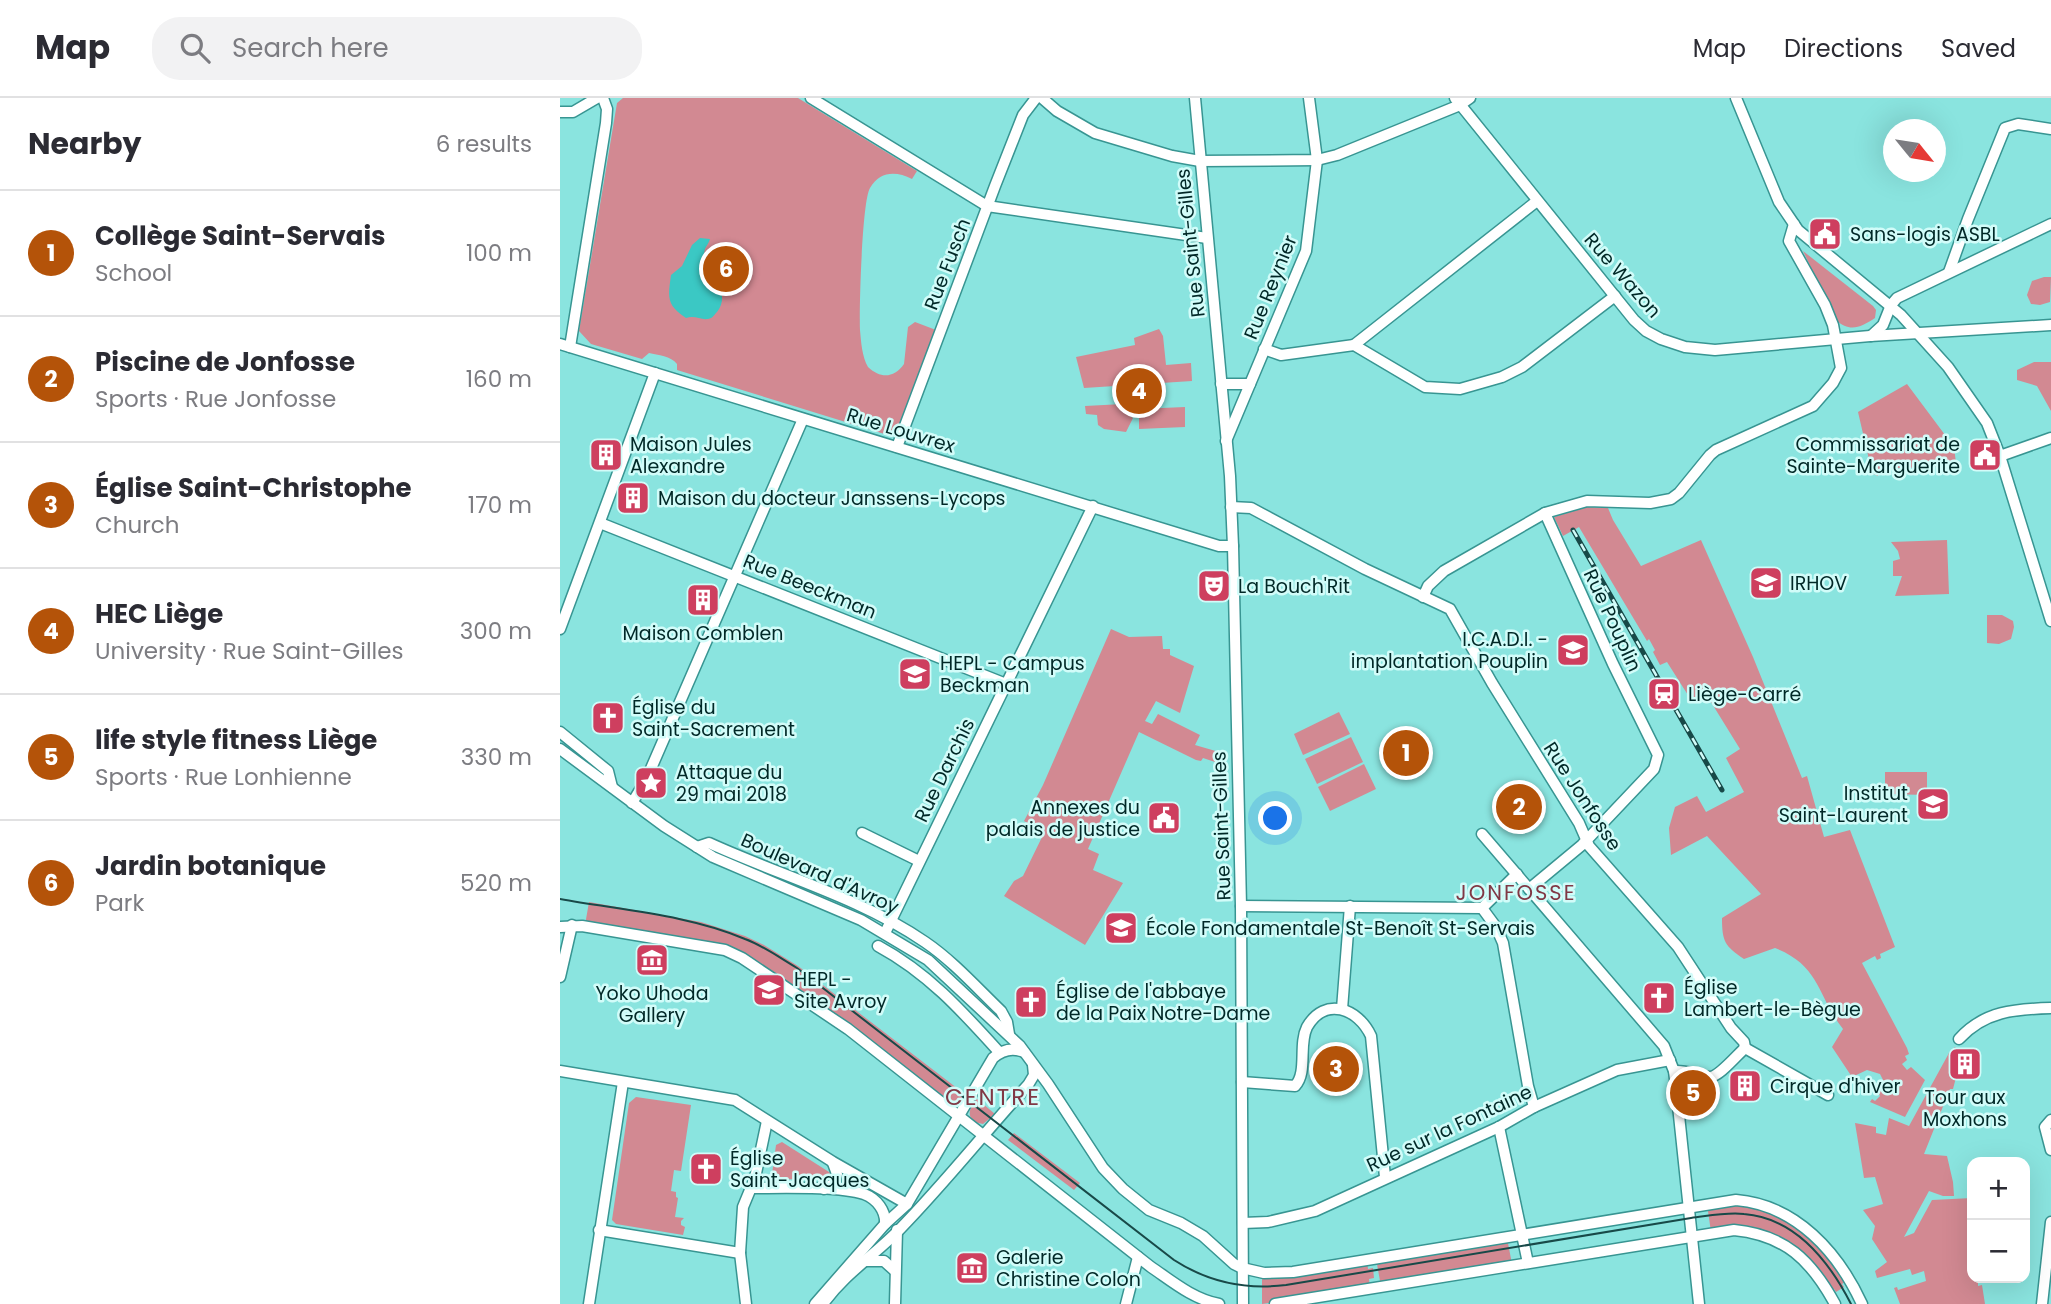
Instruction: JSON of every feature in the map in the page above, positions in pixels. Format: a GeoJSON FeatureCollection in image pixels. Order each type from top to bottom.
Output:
{"type":"FeatureCollection","features":[{"type":"Feature","properties":{"kind":"street"},"geometry":{"type":"LineString","coordinates":[[560,113],[573,112],[597,98]]}},
{"type":"Feature","properties":{"kind":"street"},"geometry":{"type":"LineString","coordinates":[[565,345],[606,123],[607,109],[603,98]]}},
{"type":"Feature","properties":{"kind":"street"},"geometry":{"type":"LineString","coordinates":[[811,98],[987,206],[1207,238]]}},
{"type":"Feature","properties":{"kind":"street","name":"Rue Fusch"},"geometry":{"type":"LineString","coordinates":[[897,447],[1023,115],[1036,98]]}},
{"type":"Feature","properties":{"kind":"street"},"geometry":{"type":"LineString","coordinates":[[1042,98],[1057,111],[1096,134],[1172,156],[1200,161],[1317,160],[1337,155],[1470,98]]}},
{"type":"Feature","properties":{"kind":"street","name":"Rue Saint-Gilles"},"geometry":{"type":"LineString","coordinates":[[1195,98],[1233,546],[1241,906],[1242,1268]]}},
{"type":"Feature","properties":{"kind":"street","name":"Rue Reynier"},"geometry":{"type":"LineString","coordinates":[[1226,441],[1306,251],[1317,160],[1309,98]]}},
{"type":"Feature","properties":{"kind":"street"},"geometry":{"type":"LineString","coordinates":[[1736,98],[1779,202],[1794,224],[1818,248],[1891,305],[1948,367],[1987,423],[2000,456],[2051,621]]}},
{"type":"Feature","properties":{"kind":"street","name":"Rue Wazon"},"geometry":{"type":"LineString","coordinates":[[1457,102],[1646,331],[1685,347],[1715,350],[2051,325]]}},
{"type":"Feature","properties":{"kind":"street"},"geometry":{"type":"LineString","coordinates":[[1949,272],[2005,128],[2011,125],[2051,129]]}},
{"type":"Feature","properties":{"kind":"street"},"geometry":{"type":"LineString","coordinates":[[1264,349],[1281,355],[1354,345],[1537,201]]}},
{"type":"Feature","properties":{"kind":"street"},"geometry":{"type":"LineString","coordinates":[[1423,597],[1428,586],[1444,571],[1545,513],[1587,501],[1650,503],[1671,499],[1710,455],[1774,422],[1813,406],[1822,398],[1841,368],[1825,305],[1789,241],[1794,224]]}},
{"type":"Feature","properties":{"kind":"street"},"geometry":{"type":"LineString","coordinates":[[1870,337],[1883,325],[1891,305],[1897,299],[2051,224]]}},
{"type":"Feature","properties":{"kind":"street"},"geometry":{"type":"LineString","coordinates":[[1354,345],[1425,387],[1460,389],[1502,377],[1522,367],[1615,296]]}},
{"type":"Feature","properties":{"kind":"street","name":"Rue Louvrex"},"geometry":{"type":"LineString","coordinates":[[565,345],[1219,546],[1233,546]]}},
{"type":"Feature","properties":{"kind":"street"},"geometry":{"type":"LineString","coordinates":[[560,629],[655,373]]}},
{"type":"Feature","properties":{"kind":"street"},"geometry":{"type":"LineString","coordinates":[[1221,384],[1250,384]]}},
{"type":"Feature","properties":{"kind":"street"},"geometry":{"type":"LineString","coordinates":[[632,803],[646,780],[803,419]]}},
{"type":"Feature","properties":{"kind":"street"},"geometry":{"type":"LineString","coordinates":[[2000,456],[2051,438]]}},
{"type":"Feature","properties":{"kind":"street","name":"Rue Darchis"},"geometry":{"type":"LineString","coordinates":[[885,933],[1093,506]]}},
{"type":"Feature","properties":{"kind":"street","name":"Rue Jonfosse"},"geometry":{"type":"LineString","coordinates":[[1231,508],[1251,508],[1450,609],[1587,838],[1589,846],[1678,947],[1731,1028],[1744,1042],[1745,1048]]}},
{"type":"Feature","properties":{"kind":"street","name":"Rue Pouplin"},"geometry":{"type":"LineString","coordinates":[[1530,889],[1582,845],[1654,769],[1658,755],[1613,664],[1545,513]]}},
{"type":"Feature","properties":{"kind":"street","name":"Rue Beeckman"},"geometry":{"type":"LineString","coordinates":[[600,523],[1006,684]]}},
{"type":"Feature","properties":{"kind":"street","name":"Boulevard d'Avroy"},"geometry":{"type":"LineString","coordinates":[[560,732],[608,771],[612,787]]}},
{"type":"Feature","properties":{"kind":"street","name":"Boulevard d'Avroy"},"geometry":{"type":"LineString","coordinates":[[560,749],[697,847],[722,861],[819,900],[885,933],[928,960],[1028,1056],[1103,1168],[1123,1189],[1149,1210],[1181,1223],[1203,1236],[1242,1268]]}},
{"type":"Feature","properties":{"kind":"street"},"geometry":{"type":"LineString","coordinates":[[862,833],[919,861]]}},
{"type":"Feature","properties":{"kind":"street"},"geometry":{"type":"LineString","coordinates":[[1482,834],[1664,1046],[1674,1071],[1699,1304]]}},
{"type":"Feature","properties":{"kind":"street","name":"Boulevard d'Avroy"},"geometry":{"type":"LineString","coordinates":[[697,847],[709,843],[822,889],[891,922],[927,944],[1001,1011],[1007,1022],[1009,1035]]}},
{"type":"Feature","properties":{"kind":"street"},"geometry":{"type":"LineString","coordinates":[[1241,906],[1482,908],[1517,874]]}},
{"type":"Feature","properties":{"kind":"street"},"geometry":{"type":"LineString","coordinates":[[1342,1009],[1350,906]]}},
{"type":"Feature","properties":{"kind":"street"},"geometry":{"type":"LineString","coordinates":[[1482,908],[1496,927],[1503,943],[1534,1107]]}},
{"type":"Feature","properties":{"kind":"street"},"geometry":{"type":"LineString","coordinates":[[560,927],[572,925],[725,950],[734,954],[848,1029],[1185,1291],[1219,1304]]}},
{"type":"Feature","properties":{"kind":"street"},"geometry":{"type":"LineString","coordinates":[[560,977],[572,925]]}},
{"type":"Feature","properties":{"kind":"street"},"geometry":{"type":"LineString","coordinates":[[878,946],[916,968],[999,1052]]}},
{"type":"Feature","properties":{"kind":"street"},"geometry":{"type":"LineString","coordinates":[[1959,1040],[1972,1025],[1996,1013],[2051,1008]]}},
{"type":"Feature","properties":{"kind":"street"},"geometry":{"type":"LineString","coordinates":[[1242,1082],[1295,1086],[1300,1079],[1307,1028],[1320,1013],[1342,1009],[1350,1011],[1360,1018],[1372,1043],[1385,1177]]}},
{"type":"Feature","properties":{"kind":"street"},"geometry":{"type":"LineString","coordinates":[[1674,1071],[1693,1071],[1709,1077],[1716,1076],[1745,1048],[1828,1095]]}},
{"type":"Feature","properties":{"kind":"street"},"geometry":{"type":"LineString","coordinates":[[823,1304],[864,1261],[896,1233],[1032,1080],[1034,1069],[1028,1056],[1011,1049],[999,1052],[993,1058],[907,1203],[896,1233],[895,1304]]}},
{"type":"Feature","properties":{"kind":"street","name":"Rue sur la Fontaine"},"geometry":{"type":"LineString","coordinates":[[1243,1223],[1268,1222],[1315,1211],[1617,1070],[1670,1060]]}},
{"type":"Feature","properties":{"kind":"street"},"geometry":{"type":"LineString","coordinates":[[560,1071],[735,1100],[833,1162],[907,1203]]}},
{"type":"Feature","properties":{"kind":"street"},"geometry":{"type":"LineString","coordinates":[[589,1304],[623,1082]]}},
{"type":"Feature","properties":{"kind":"street"},"geometry":{"type":"LineString","coordinates":[[2051,1120],[2045,1127],[2051,1150]]}},
{"type":"Feature","properties":{"kind":"street"},"geometry":{"type":"LineString","coordinates":[[746,1304],[740,1253],[743,1208],[752,1188],[767,1121]]}},
{"type":"Feature","properties":{"kind":"street"},"geometry":{"type":"LineString","coordinates":[[1499,1126],[1528,1263]]}},
{"type":"Feature","properties":{"kind":"street"},"geometry":{"type":"LineString","coordinates":[[824,1190],[835,1183],[837,1174],[833,1162]]}},
{"type":"Feature","properties":{"kind":"street"},"geometry":{"type":"LineString","coordinates":[[752,1188],[862,1194],[882,1208],[885,1224]]}},
{"type":"Feature","properties":{"kind":"street"},"geometry":{"type":"LineString","coordinates":[[1243,1304],[1242,1268],[1262,1273],[1283,1273],[1736,1200],[1758,1203],[1786,1214],[1807,1229],[1843,1269],[1862,1304]]}},
{"type":"Feature","properties":{"kind":"street"},"geometry":{"type":"LineString","coordinates":[[814,1304],[907,1203]]}},
{"type":"Feature","properties":{"kind":"street"},"geometry":{"type":"LineString","coordinates":[[2042,1304],[2051,1222]]}},
{"type":"Feature","properties":{"kind":"street"},"geometry":{"type":"LineString","coordinates":[[600,1230],[740,1253]]}},
{"type":"Feature","properties":{"kind":"street"},"geometry":{"type":"LineString","coordinates":[[1275,1304],[1734,1230],[1754,1232],[1775,1239],[1794,1251],[1821,1280],[1835,1304]]}},
{"type":"Feature","properties":{"kind":"street"},"geometry":{"type":"LineString","coordinates":[[1126,1304],[1139,1257]]}},
{"type":"Feature","properties":{"kind":"street"},"geometry":{"type":"LineString","coordinates":[[864,1261],[884,1261],[894,1270]]}},
{"type":"Feature","properties":{"kind":"shaded area"},"geometry":{"type":"Polygon","coordinates":[[[623,98],[798,98],[917,171],[912,179],[889,174],[874,182],[867,197],[863,233],[860,330],[863,354],[868,367],[882,375],[896,372],[904,364],[908,327],[915,322],[936,330],[896,435],[891,436],[677,370],[677,364],[664,356],[649,353],[642,359],[591,344],[579,331],[617,103],[623,98]]]}},
{"type":"Feature","properties":{"kind":"shaded area"},"geometry":{"type":"Polygon","coordinates":[[[1803,251],[1873,306],[1876,310],[1875,318],[1856,327],[1846,326],[1836,320],[1803,251]]]}},
{"type":"Feature","properties":{"kind":"shaded area"},"geometry":{"type":"Polygon","coordinates":[[[2051,277],[2050,302],[2031,304],[2027,295],[2032,281],[2051,277]]]}},
{"type":"Feature","properties":{"kind":"shaded area"},"geometry":{"type":"Polygon","coordinates":[[[1159,329],[1163,336],[1166,365],[1191,363],[1192,381],[1084,388],[1076,357],[1135,345],[1134,338],[1159,329]]]}},
{"type":"Feature","properties":{"kind":"shaded area"},"geometry":{"type":"Polygon","coordinates":[[[2034,362],[2051,362],[2051,411],[2037,386],[2017,380],[2017,370],[2034,362]]]}},
{"type":"Feature","properties":{"kind":"shaded area"},"geometry":{"type":"Polygon","coordinates":[[[1907,384],[1954,447],[1956,463],[1953,466],[1878,469],[1878,476],[1864,470],[1871,468],[1858,412],[1907,384]]]}},
{"type":"Feature","properties":{"kind":"shaded area"},"geometry":{"type":"Polygon","coordinates":[[[1123,404],[1124,412],[1133,418],[1126,432],[1104,429],[1098,425],[1097,415],[1086,414],[1085,406],[1123,404]]]}},
{"type":"Feature","properties":{"kind":"shaded area"},"geometry":{"type":"Polygon","coordinates":[[[1185,407],[1185,427],[1139,429],[1139,409],[1185,407]]]}},
{"type":"Feature","properties":{"kind":"shaded area"},"geometry":{"type":"Polygon","coordinates":[[[1587,507],[1608,508],[1641,566],[1701,540],[1753,657],[1802,778],[1807,776],[1824,837],[1850,830],[1895,947],[1880,954],[1881,958],[1877,960],[1875,956],[1862,963],[1907,1048],[1909,1054],[1905,1056],[1907,1060],[1902,1064],[1907,1070],[1911,1067],[1925,1080],[1905,1117],[1870,1102],[1880,1096],[1875,1087],[1884,1082],[1880,1074],[1867,1070],[1852,1077],[1832,1047],[1843,1029],[1817,983],[1801,964],[1775,948],[1744,959],[1726,943],[1722,918],[1761,894],[1707,836],[1671,855],[1669,828],[1675,807],[1697,796],[1706,812],[1744,792],[1726,758],[1740,749],[1706,694],[1693,703],[1667,662],[1660,665],[1649,639],[1647,641],[1579,527],[1563,536],[1554,517],[1587,507]]]}},
{"type":"Feature","properties":{"kind":"shaded area"},"geometry":{"type":"Polygon","coordinates":[[[1947,540],[1949,594],[1895,596],[1902,576],[1893,576],[1893,561],[1900,559],[1891,542],[1947,540]]]}},
{"type":"Feature","properties":{"kind":"shaded area"},"geometry":{"type":"Polygon","coordinates":[[[1987,615],[2002,615],[2013,621],[2011,639],[1999,644],[1987,643],[1987,615]]]}},
{"type":"Feature","properties":{"kind":"shaded area"},"geometry":{"type":"Polygon","coordinates":[[[1111,629],[1129,637],[1162,636],[1163,649],[1170,649],[1170,655],[1194,666],[1180,713],[1156,701],[1145,721],[1152,724],[1158,714],[1200,735],[1195,745],[1219,752],[1218,763],[1203,758],[1201,761],[1196,760],[1139,732],[1088,849],[1099,854],[1093,870],[1123,883],[1085,945],[1004,896],[1014,881],[1023,876],[1044,833],[1024,821],[1043,785],[1111,629]]]}},
{"type":"Feature","properties":{"kind":"shaded area"},"geometry":{"type":"Polygon","coordinates":[[[1339,712],[1350,734],[1303,755],[1294,734],[1339,712]]]}},
{"type":"Feature","properties":{"kind":"shaded area"},"geometry":{"type":"Polygon","coordinates":[[[1351,737],[1363,762],[1317,784],[1305,759],[1351,737]]]}},
{"type":"Feature","properties":{"kind":"shaded area"},"geometry":{"type":"Polygon","coordinates":[[[1364,764],[1376,789],[1330,811],[1318,787],[1364,764]]]}},
{"type":"Feature","properties":{"kind":"shaded area"},"geometry":{"type":"Polygon","coordinates":[[[1885,772],[1927,772],[1927,795],[1885,794],[1885,772]]]}},
{"type":"Feature","properties":{"kind":"shaded area"},"geometry":{"type":"Polygon","coordinates":[[[589,902],[701,922],[764,945],[798,966],[966,1095],[961,1103],[949,1109],[742,956],[585,925],[589,902]]]}},
{"type":"Feature","properties":{"kind":"shaded area"},"geometry":{"type":"Polygon","coordinates":[[[1955,1047],[1961,1056],[1959,1066],[1953,1089],[1950,1089],[1924,1154],[1947,1156],[1954,1196],[1943,1196],[1929,1191],[1904,1237],[1914,1233],[1932,1200],[1967,1198],[1967,1283],[1982,1285],[1985,1304],[1900,1304],[1894,1288],[1897,1287],[1898,1290],[1926,1281],[1924,1271],[1912,1275],[1910,1269],[1877,1278],[1875,1271],[1887,1262],[1872,1239],[1875,1226],[1863,1210],[1883,1204],[1875,1177],[1864,1178],[1855,1123],[1876,1127],[1876,1133],[1886,1135],[1889,1118],[1909,1126],[1949,1053],[1955,1047]]]}},
{"type":"Feature","properties":{"kind":"shaded area"},"geometry":{"type":"Polygon","coordinates":[[[636,1097],[691,1105],[681,1171],[674,1170],[671,1191],[676,1192],[678,1198],[675,1217],[684,1218],[681,1221],[681,1225],[685,1227],[683,1235],[616,1224],[612,1220],[629,1103],[636,1097]]]}},
{"type":"Feature","properties":{"kind":"shaded area"},"geometry":{"type":"Polygon","coordinates":[[[976,1098],[995,1114],[983,1124],[974,1122],[970,1116],[976,1098]]]}},
{"type":"Feature","properties":{"kind":"shaded area"},"geometry":{"type":"Polygon","coordinates":[[[1014,1133],[1080,1183],[1074,1190],[1008,1140],[1014,1133]]]}},
{"type":"Feature","properties":{"kind":"shaded area"},"geometry":{"type":"Polygon","coordinates":[[[782,1142],[829,1172],[831,1174],[828,1180],[776,1179],[772,1174],[776,1145],[782,1142]]]}},
{"type":"Feature","properties":{"kind":"shaded area"},"geometry":{"type":"Polygon","coordinates":[[[1736,1201],[1800,1224],[1848,1280],[1842,1284],[1844,1287],[1836,1292],[1834,1289],[1829,1292],[1775,1238],[1711,1232],[1707,1204],[1736,1201]]]}},
{"type":"Feature","properties":{"kind":"shaded area"},"geometry":{"type":"Polygon","coordinates":[[[1507,1238],[1512,1264],[1376,1287],[1375,1283],[1380,1281],[1377,1264],[1372,1265],[1371,1260],[1507,1238]]]}},
{"type":"Feature","properties":{"kind":"shaded area"},"geometry":{"type":"Polygon","coordinates":[[[1367,1261],[1368,1269],[1373,1268],[1374,1278],[1369,1279],[1370,1287],[1262,1304],[1262,1275],[1367,1261]]]}},
{"type":"Feature","properties":{"kind":"water"},"geometry":{"type":"Polygon","coordinates":[[[700,238],[710,239],[705,249],[705,257],[722,295],[717,312],[708,319],[686,318],[675,309],[669,295],[671,275],[682,266],[692,245],[700,238]]]}},
{"type":"Feature","properties":{"kind":"tram line"},"geometry":{"type":"LineString","coordinates":[[560,899],[701,924],[765,949],[797,968],[1174,1260],[1214,1279],[1242,1285],[1286,1285],[1691,1218],[1737,1214],[1763,1217],[1780,1224],[1809,1244],[1832,1272],[1851,1304]]}},
{"type":"Feature","properties":{"kind":"railway"},"geometry":{"type":"LineString","coordinates":[[1573,530],[1722,790]]}},
{"type":"Feature","properties":{"kind":"place","name":"Sans-logis ASBL"},"geometry":{"type":"Point","coordinates":[1825,234]}},
{"type":"Feature","properties":{"kind":"place","name":"Jardin botanique"},"geometry":{"type":"Point","coordinates":[726,269]}},
{"type":"Feature","properties":{"kind":"place","name":"HEC Liège"},"geometry":{"type":"Point","coordinates":[1139,391]}},
{"type":"Feature","properties":{"kind":"place","name":"Maison Jules Alexandre"},"geometry":{"type":"Point","coordinates":[606,455]}},
{"type":"Feature","properties":{"kind":"place","name":"Commissariat de Sainte-Marguerite"},"geometry":{"type":"Point","coordinates":[1985,455]}},
{"type":"Feature","properties":{"kind":"place","name":"Maison du docteur Janssens-Lycops"},"geometry":{"type":"Point","coordinates":[633,498]}},
{"type":"Feature","properties":{"kind":"place","name":"IRHOV"},"geometry":{"type":"Point","coordinates":[1766,583]}},
{"type":"Feature","properties":{"kind":"place","name":"La Bouch'Rit"},"geometry":{"type":"Point","coordinates":[1214,586]}},
{"type":"Feature","properties":{"kind":"place","name":"Maison Comblen"},"geometry":{"type":"Point","coordinates":[703,600]}},
{"type":"Feature","properties":{"kind":"place","name":"I.C.A.D.I. - implantation Pouplin"},"geometry":{"type":"Point","coordinates":[1573,650]}},
{"type":"Feature","properties":{"kind":"place","name":"HEPL - Campus Beckman"},"geometry":{"type":"Point","coordinates":[915,674]}},
{"type":"Feature","properties":{"kind":"place","name":"Liège-Carré"},"geometry":{"type":"Point","coordinates":[1664,694]}},
{"type":"Feature","properties":{"kind":"place","name":"Église du Saint-Sacrement"},"geometry":{"type":"Point","coordinates":[608,718]}},
{"type":"Feature","properties":{"kind":"place","name":"Collège Saint-Servais"},"geometry":{"type":"Point","coordinates":[1406,753]}},
{"type":"Feature","properties":{"kind":"place","name":"Attaque du 29 mai 2018"},"geometry":{"type":"Point","coordinates":[651,783]}},
{"type":"Feature","properties":{"kind":"place","name":"Institut Saint-Laurent"},"geometry":{"type":"Point","coordinates":[1933,804]}},
{"type":"Feature","properties":{"kind":"place","name":"Piscine de Jonfosse"},"geometry":{"type":"Point","coordinates":[1519,807]}},
{"type":"Feature","properties":{"kind":"place","name":"Annexes du palais de justice"},"geometry":{"type":"Point","coordinates":[1164,818]}},
{"type":"Feature","properties":{"kind":"place","name":"École Fondamentale St-Benoît St-Servais"},"geometry":{"type":"Point","coordinates":[1121,928]}},
{"type":"Feature","properties":{"kind":"place","name":"Yoko Uhoda Gallery"},"geometry":{"type":"Point","coordinates":[652,960]}},
{"type":"Feature","properties":{"kind":"place","name":"HEPL - Site Avroy"},"geometry":{"type":"Point","coordinates":[769,990]}},
{"type":"Feature","properties":{"kind":"place","name":"Église Lambert-le-Bègue"},"geometry":{"type":"Point","coordinates":[1659,998]}},
{"type":"Feature","properties":{"kind":"place","name":"Église de l'abbaye de la Paix Notre-Dame"},"geometry":{"type":"Point","coordinates":[1031,1002]}},
{"type":"Feature","properties":{"kind":"place","name":"Tour aux Moxhons"},"geometry":{"type":"Point","coordinates":[1965,1064]}},
{"type":"Feature","properties":{"kind":"place","name":"Église Saint-Christophe"},"geometry":{"type":"Point","coordinates":[1336,1069]}},
{"type":"Feature","properties":{"kind":"place","name":"Cirque d'hiver"},"geometry":{"type":"Point","coordinates":[1745,1086]}},
{"type":"Feature","properties":{"kind":"place","name":"life style fitness Liège"},"geometry":{"type":"Point","coordinates":[1693,1093]}},
{"type":"Feature","properties":{"kind":"place","name":"Église Saint-Jacques"},"geometry":{"type":"Point","coordinates":[706,1169]}},
{"type":"Feature","properties":{"kind":"place","name":"Galerie Christine Colon"},"geometry":{"type":"Point","coordinates":[972,1268]}},
{"type":"Feature","properties":{"kind":"district","name":"JONFOSSE"},"geometry":{"type":"Point","coordinates":[1516,893]}},
{"type":"Feature","properties":{"kind":"district","name":"CENTRE"},"geometry":{"type":"Point","coordinates":[993,1097]}}]}
